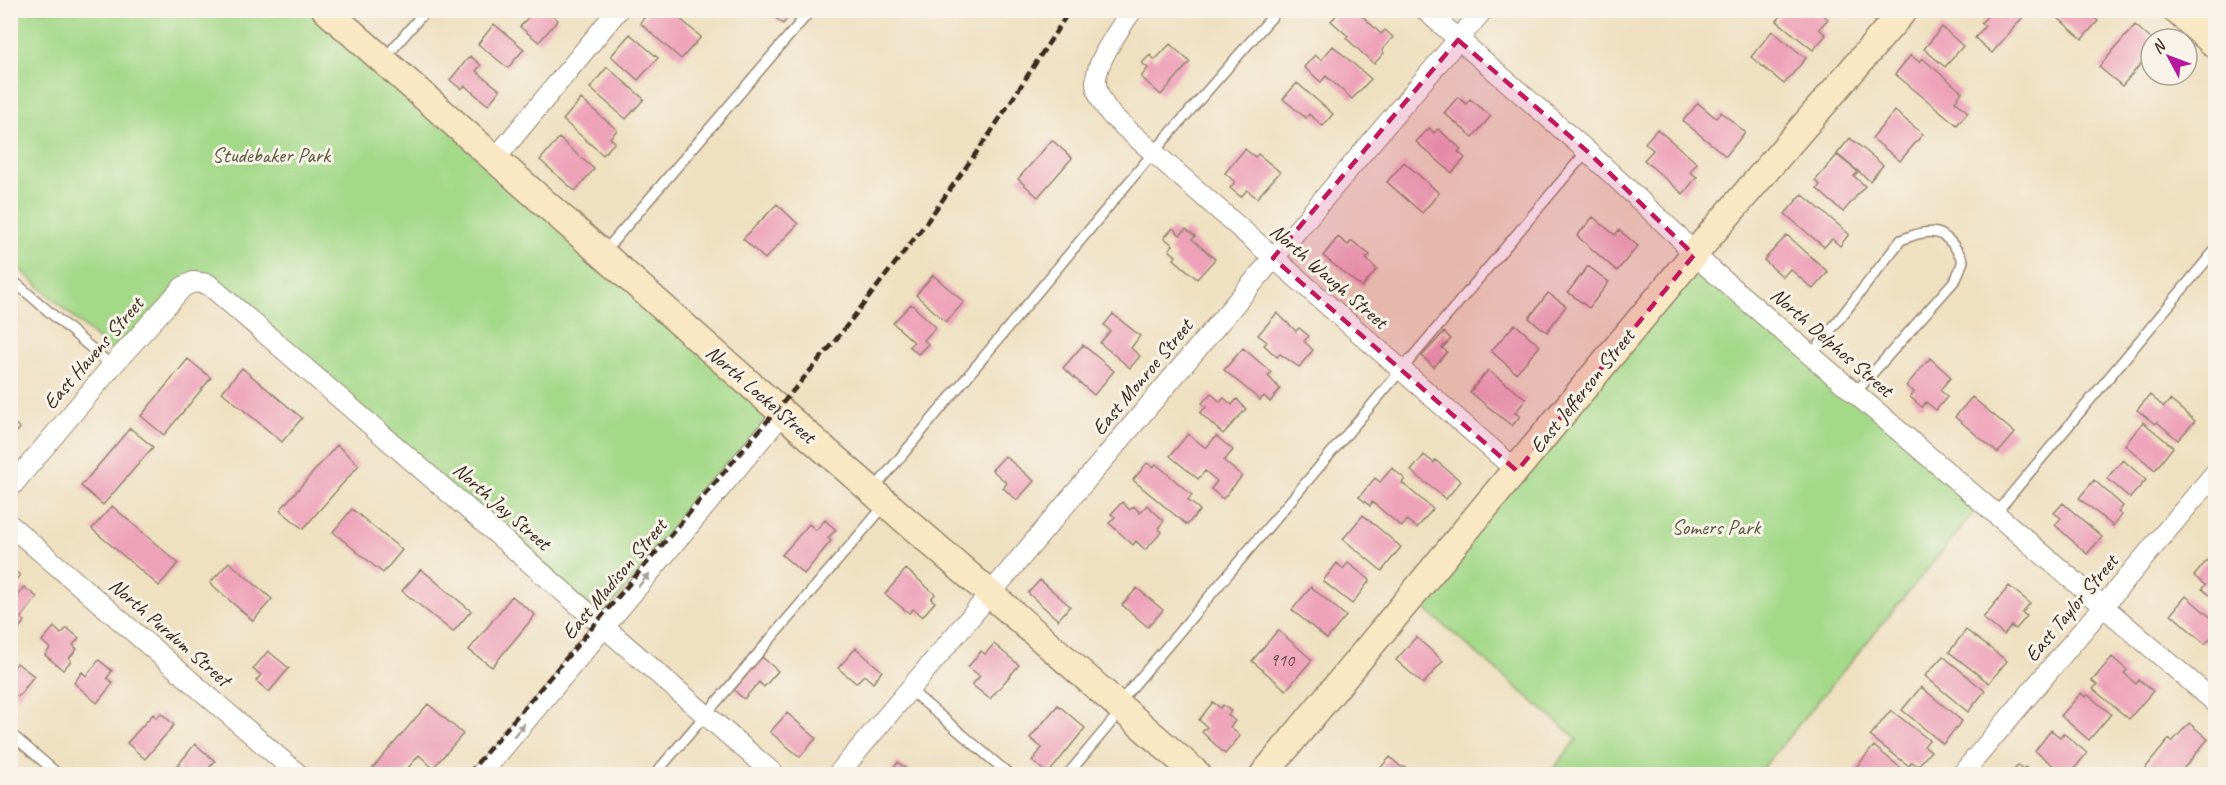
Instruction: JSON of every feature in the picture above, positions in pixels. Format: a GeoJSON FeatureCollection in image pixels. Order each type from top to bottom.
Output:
{"type":"FeatureCollection","features":[{"type":"Feature","properties":{"kind":"street","name":"North Locke Street"},"geometry":{"type":"LineString","coordinates":[[326,10],[1197,774]]}},
{"type":"Feature","properties":{"kind":"street"},"geometry":{"type":"LineString","coordinates":[[495,159],[618,10]]}},
{"type":"Feature","properties":{"kind":"street","name":"North Waugh Street"},"geometry":{"type":"LineString","coordinates":[[1132,10],[1105,53],[1095,82],[1103,104],[1112,116],[1516,471]]}},
{"type":"Feature","properties":{"kind":"street","name":"North Delphos Street"},"geometry":{"type":"LineString","coordinates":[[1425,10],[1587,151],[1678,236],[1694,255],[2216,703]]}},
{"type":"Feature","properties":{"kind":"street","name":"East Monroe Street"},"geometry":{"type":"LineString","coordinates":[[838,774],[1483,10]]}},
{"type":"Feature","properties":{"kind":"street","name":"East Jefferson Street"},"geometry":{"type":"LineString","coordinates":[[1264,774],[1694,255],[1904,10]]}},
{"type":"Feature","properties":{"kind":"street"},"geometry":{"type":"LineString","coordinates":[[2176,10],[2216,45]]}},
{"type":"Feature","properties":{"kind":"street","name":"East Havens Street"},"geometry":{"type":"LineString","coordinates":[[10,488],[112,366],[183,287],[193,282]]}},
{"type":"Feature","properties":{"kind":"street","name":"North Jay Street"},"geometry":{"type":"LineString","coordinates":[[193,282],[208,284],[247,316],[774,774]]}},
{"type":"Feature","properties":{"kind":"street","name":"East Madison Street"},"geometry":{"type":"LineString","coordinates":[[481,774],[783,413]]}},
{"type":"Feature","properties":{"kind":"street","name":"East Taylor Street"},"geometry":{"type":"LineString","coordinates":[[1962,774],[2216,472]]}},
{"type":"Feature","properties":{"kind":"street","name":"North Purdum Street"},"geometry":{"type":"LineString","coordinates":[[10,525],[298,774]]}},
{"type":"Feature","properties":{"kind":"lane"},"geometry":{"type":"LineString","coordinates":[[383,60],[426,10]]}},
{"type":"Feature","properties":{"kind":"lane"},"geometry":{"type":"LineString","coordinates":[[602,254],[811,10]]}},
{"type":"Feature","properties":{"kind":"lane"},"geometry":{"type":"LineString","coordinates":[[655,774],[705,715],[1154,153],[1278,10]]}},
{"type":"Feature","properties":{"kind":"lane"},"geometry":{"type":"LineString","coordinates":[[1068,774],[1120,707],[1587,151]]}},
{"type":"Feature","properties":{"kind":"lane"},"geometry":{"type":"LineString","coordinates":[[1813,357],[1819,345],[1901,240],[1919,232],[1941,233],[1954,245],[1963,261],[1956,279],[1855,393]]}},
{"type":"Feature","properties":{"kind":"lane"},"geometry":{"type":"LineString","coordinates":[[1995,513],[2216,249]]}},
{"type":"Feature","properties":{"kind":"lane"},"geometry":{"type":"LineString","coordinates":[[10,278],[112,366]]}},
{"type":"Feature","properties":{"kind":"lane"},"geometry":{"type":"LineString","coordinates":[[910,690],[1009,774]]}},
{"type":"Feature","properties":{"kind":"lane"},"geometry":{"type":"LineString","coordinates":[[10,733],[58,774]]}},
{"type":"Feature","properties":{"kind":"highlighted area"},"geometry":{"type":"Polygon","coordinates":[[[1458,40],[1587,151],[1694,255],[1517,471],[1273,258],[1458,40]]]}},
{"type":"Feature","properties":{"kind":"green space","name":"Studebaker Park"},"geometry":{"type":"Polygon","coordinates":[[[11,11],[325,11],[783,413],[598,620],[208,284],[183,287],[119,358],[11,261],[11,11]]]}},
{"type":"Feature","properties":{"kind":"green space","name":"Somers Park"},"geometry":{"type":"Polygon","coordinates":[[[1694,255],[1982,503],[1758,774],[1549,774],[1577,739],[1412,598],[1694,255]]]}},
{"type":"Feature","properties":{"kind":"building"},"geometry":{"type":"Polygon","coordinates":[[[534,10],[542,10],[546,14],[548,11],[558,20],[539,42],[520,27],[534,10]]]}},
{"type":"Feature","properties":{"kind":"building"},"geometry":{"type":"Polygon","coordinates":[[[650,10],[670,10],[701,37],[681,59],[640,23],[650,10]]]}},
{"type":"Feature","properties":{"kind":"building"},"geometry":{"type":"Polygon","coordinates":[[[766,10],[794,10],[783,24],[766,10]]]}},
{"type":"Feature","properties":{"kind":"building"},"geometry":{"type":"Polygon","coordinates":[[[1341,10],[1356,10],[1381,34],[1385,30],[1393,37],[1382,50],[1384,53],[1374,64],[1331,21],[1341,10]]]}},
{"type":"Feature","properties":{"kind":"building"},"geometry":{"type":"Polygon","coordinates":[[[1785,10],[1818,10],[1828,19],[1819,29],[1826,35],[1813,50],[1777,21],[1785,10]]]}},
{"type":"Feature","properties":{"kind":"building"},"geometry":{"type":"Polygon","coordinates":[[[1988,10],[2013,10],[2022,18],[1992,53],[1975,38],[1985,26],[1981,23],[1990,13],[1988,10]]]}},
{"type":"Feature","properties":{"kind":"building"},"geometry":{"type":"Polygon","coordinates":[[[2049,10],[2085,10],[2098,21],[2082,39],[2049,10]]]}},
{"type":"Feature","properties":{"kind":"building"},"geometry":{"type":"Polygon","coordinates":[[[494,24],[524,49],[508,68],[478,44],[494,24]]]}},
{"type":"Feature","properties":{"kind":"building"},"geometry":{"type":"Polygon","coordinates":[[[2135,25],[2139,28],[2139,66],[2122,86],[2099,67],[2135,25]]]}},
{"type":"Feature","properties":{"kind":"building"},"geometry":{"type":"Polygon","coordinates":[[[1942,27],[1963,46],[1945,67],[1924,49],[1942,27]]]}},
{"type":"Feature","properties":{"kind":"building"},"geometry":{"type":"Polygon","coordinates":[[[1772,31],[1806,58],[1784,84],[1751,57],[1772,31]]]}},
{"type":"Feature","properties":{"kind":"building"},"geometry":{"type":"Polygon","coordinates":[[[630,34],[658,58],[638,80],[611,56],[630,34]]]}},
{"type":"Feature","properties":{"kind":"building"},"geometry":{"type":"Polygon","coordinates":[[[1170,44],[1190,62],[1161,95],[1141,77],[1148,68],[1142,63],[1150,55],[1155,60],[1170,44]]]}},
{"type":"Feature","properties":{"kind":"building"},"geometry":{"type":"Polygon","coordinates":[[[1333,46],[1371,79],[1352,99],[1326,76],[1321,82],[1304,67],[1315,55],[1321,60],[1333,46]]]}},
{"type":"Feature","properties":{"kind":"building"},"geometry":{"type":"Polygon","coordinates":[[[1911,55],[1919,62],[1922,58],[1962,92],[1955,101],[1968,112],[1957,125],[1895,74],[1911,55]]]}},
{"type":"Feature","properties":{"kind":"building"},"geometry":{"type":"Polygon","coordinates":[[[470,56],[481,65],[476,71],[500,90],[488,105],[465,86],[461,89],[450,80],[470,56]]]}},
{"type":"Feature","properties":{"kind":"building"},"geometry":{"type":"Polygon","coordinates":[[[607,67],[644,99],[626,119],[590,88],[607,67]]]}},
{"type":"Feature","properties":{"kind":"building"},"geometry":{"type":"Polygon","coordinates":[[[1297,83],[1333,114],[1323,126],[1309,114],[1306,118],[1283,99],[1297,83]]]}},
{"type":"Feature","properties":{"kind":"building"},"geometry":{"type":"Polygon","coordinates":[[[1458,97],[1466,104],[1470,99],[1491,116],[1473,137],[1444,113],[1458,97]]]}},
{"type":"Feature","properties":{"kind":"building"},"geometry":{"type":"Polygon","coordinates":[[[581,99],[617,130],[610,138],[615,142],[603,155],[563,120],[581,99]]]}},
{"type":"Feature","properties":{"kind":"building"},"geometry":{"type":"Polygon","coordinates":[[[1698,103],[1716,118],[1721,112],[1745,132],[1726,156],[1683,121],[1698,103]]]}},
{"type":"Feature","properties":{"kind":"building"},"geometry":{"type":"Polygon","coordinates":[[[1895,111],[1923,134],[1900,161],[1872,138],[1895,111]]]}},
{"type":"Feature","properties":{"kind":"building"},"geometry":{"type":"Polygon","coordinates":[[[1429,128],[1434,133],[1438,129],[1461,149],[1458,152],[1465,158],[1452,173],[1416,142],[1429,128]]]}},
{"type":"Feature","properties":{"kind":"building"},"geometry":{"type":"Polygon","coordinates":[[[1657,129],[1697,163],[1690,172],[1697,177],[1683,194],[1644,160],[1653,150],[1645,143],[1657,129]]]}},
{"type":"Feature","properties":{"kind":"building"},"geometry":{"type":"Polygon","coordinates":[[[559,138],[594,169],[575,191],[540,160],[559,138]]]}},
{"type":"Feature","properties":{"kind":"building"},"geometry":{"type":"Polygon","coordinates":[[[1850,138],[1883,165],[1870,181],[1837,154],[1850,138]]]}},
{"type":"Feature","properties":{"kind":"building"},"geometry":{"type":"Polygon","coordinates":[[[1052,140],[1072,158],[1038,197],[1018,179],[1052,140]]]}},
{"type":"Feature","properties":{"kind":"building"},"geometry":{"type":"Polygon","coordinates":[[[1245,149],[1255,157],[1258,154],[1280,172],[1257,198],[1247,190],[1241,197],[1230,188],[1235,182],[1225,173],[1245,149]]]}},
{"type":"Feature","properties":{"kind":"building"},"geometry":{"type":"Polygon","coordinates":[[[1837,155],[1858,172],[1854,176],[1865,186],[1843,212],[1817,189],[1820,185],[1815,181],[1837,155]]]}},
{"type":"Feature","properties":{"kind":"building"},"geometry":{"type":"Polygon","coordinates":[[[1404,162],[1439,193],[1422,213],[1387,182],[1404,162]]]}},
{"type":"Feature","properties":{"kind":"building"},"geometry":{"type":"Polygon","coordinates":[[[1802,194],[1849,234],[1840,246],[1832,239],[1824,247],[1785,214],[1802,194]]]}},
{"type":"Feature","properties":{"kind":"building"},"geometry":{"type":"Polygon","coordinates":[[[777,204],[798,224],[765,259],[743,239],[777,204]]]}},
{"type":"Feature","properties":{"kind":"building"},"geometry":{"type":"Polygon","coordinates":[[[1593,217],[1615,235],[1619,230],[1638,246],[1617,271],[1577,236],[1593,217]]]}},
{"type":"Feature","properties":{"kind":"building"},"geometry":{"type":"Polygon","coordinates":[[[1173,228],[1180,235],[1186,229],[1195,236],[1192,239],[1215,259],[1197,279],[1174,259],[1176,256],[1169,250],[1173,245],[1164,238],[1173,228]]]}},
{"type":"Feature","properties":{"kind":"building"},"geometry":{"type":"Polygon","coordinates":[[[1787,235],[1828,272],[1813,289],[1790,269],[1783,277],[1764,260],[1787,235]]]}},
{"type":"Feature","properties":{"kind":"building"},"geometry":{"type":"Polygon","coordinates":[[[1338,237],[1348,245],[1352,241],[1370,255],[1366,259],[1377,269],[1362,287],[1323,256],[1338,237]]]}},
{"type":"Feature","properties":{"kind":"building"},"geometry":{"type":"Polygon","coordinates":[[[1588,266],[1609,282],[1589,308],[1568,292],[1588,266]]]}},
{"type":"Feature","properties":{"kind":"building"},"geometry":{"type":"Polygon","coordinates":[[[933,275],[964,302],[946,322],[916,295],[933,275]]]}},
{"type":"Feature","properties":{"kind":"building"},"geometry":{"type":"Polygon","coordinates":[[[1548,293],[1566,306],[1547,332],[1529,318],[1548,293]]]}},
{"type":"Feature","properties":{"kind":"building"},"geometry":{"type":"Polygon","coordinates":[[[911,304],[936,327],[924,340],[928,344],[918,354],[909,346],[914,342],[893,323],[911,304]]]}},
{"type":"Feature","properties":{"kind":"building"},"geometry":{"type":"Polygon","coordinates":[[[1277,313],[1296,331],[1299,328],[1309,336],[1304,341],[1313,350],[1299,367],[1280,354],[1277,357],[1264,345],[1267,342],[1258,335],[1277,313]]]}},
{"type":"Feature","properties":{"kind":"building"},"geometry":{"type":"Polygon","coordinates":[[[1113,314],[1140,336],[1131,348],[1140,356],[1130,368],[1100,343],[1110,331],[1104,325],[1113,314]]]}},
{"type":"Feature","properties":{"kind":"building"},"geometry":{"type":"Polygon","coordinates":[[[1515,324],[1540,346],[1516,373],[1491,351],[1515,324]]]}},
{"type":"Feature","properties":{"kind":"building"},"geometry":{"type":"Polygon","coordinates":[[[1444,332],[1451,339],[1442,348],[1447,352],[1434,367],[1422,356],[1444,332]]]}},
{"type":"Feature","properties":{"kind":"building"},"geometry":{"type":"Polygon","coordinates":[[[1083,345],[1114,371],[1094,395],[1063,368],[1083,345]]]}},
{"type":"Feature","properties":{"kind":"building"},"geometry":{"type":"Polygon","coordinates":[[[1243,348],[1271,372],[1268,376],[1280,389],[1270,402],[1264,396],[1260,400],[1224,370],[1243,348]]]}},
{"type":"Feature","properties":{"kind":"building"},"geometry":{"type":"Polygon","coordinates":[[[1930,358],[1951,377],[1940,390],[1947,397],[1936,410],[1926,402],[1922,407],[1910,397],[1914,392],[1906,386],[1930,358]]]}},
{"type":"Feature","properties":{"kind":"building"},"geometry":{"type":"Polygon","coordinates":[[[188,359],[211,378],[164,435],[141,416],[188,359]]]}},
{"type":"Feature","properties":{"kind":"building"},"geometry":{"type":"Polygon","coordinates":[[[242,368],[302,418],[282,442],[222,392],[242,368]]]}},
{"type":"Feature","properties":{"kind":"building"},"geometry":{"type":"Polygon","coordinates":[[[1488,370],[1526,399],[1515,413],[1520,416],[1512,426],[1470,392],[1488,370]]]}},
{"type":"Feature","properties":{"kind":"building"},"geometry":{"type":"Polygon","coordinates":[[[1211,393],[1220,402],[1224,398],[1232,405],[1237,399],[1246,409],[1223,434],[1200,413],[1206,407],[1202,403],[1211,393]]]}},
{"type":"Feature","properties":{"kind":"building"},"geometry":{"type":"Polygon","coordinates":[[[2150,395],[2164,407],[2170,400],[2195,421],[2178,440],[2157,422],[2155,424],[2137,410],[2150,395]]]}},
{"type":"Feature","properties":{"kind":"building"},"geometry":{"type":"Polygon","coordinates":[[[1972,397],[2015,433],[1998,453],[1955,417],[1972,397]]]}},
{"type":"Feature","properties":{"kind":"building"},"geometry":{"type":"Polygon","coordinates":[[[10,420],[20,428],[10,440],[10,420]]]}},
{"type":"Feature","properties":{"kind":"building"},"geometry":{"type":"Polygon","coordinates":[[[2143,422],[2173,447],[2155,470],[2125,445],[2143,422]]]}},
{"type":"Feature","properties":{"kind":"building"},"geometry":{"type":"Polygon","coordinates":[[[130,428],[153,447],[103,505],[81,486],[130,428]]]}},
{"type":"Feature","properties":{"kind":"building"},"geometry":{"type":"Polygon","coordinates":[[[1188,434],[1206,448],[1216,436],[1233,450],[1224,461],[1242,476],[1223,499],[1211,489],[1217,481],[1205,471],[1198,479],[1170,456],[1188,434]]]}},
{"type":"Feature","properties":{"kind":"building"},"geometry":{"type":"Polygon","coordinates":[[[337,445],[359,465],[303,529],[280,510],[337,445]]]}},
{"type":"Feature","properties":{"kind":"building"},"geometry":{"type":"Polygon","coordinates":[[[1424,455],[1434,463],[1435,460],[1461,481],[1446,499],[1411,471],[1424,455]]]}},
{"type":"Feature","properties":{"kind":"building"},"geometry":{"type":"Polygon","coordinates":[[[1005,456],[1034,481],[1017,500],[1003,488],[1007,483],[992,470],[1005,456]]]}},
{"type":"Feature","properties":{"kind":"building"},"geometry":{"type":"Polygon","coordinates":[[[2123,460],[2146,480],[2130,498],[2107,478],[2123,460]]]}},
{"type":"Feature","properties":{"kind":"building"},"geometry":{"type":"Polygon","coordinates":[[[1147,463],[1153,467],[1156,464],[1192,495],[1188,500],[1200,510],[1187,525],[1133,480],[1147,463]]]}},
{"type":"Feature","properties":{"kind":"building"},"geometry":{"type":"Polygon","coordinates":[[[1392,468],[1405,479],[1402,483],[1433,509],[1417,528],[1407,520],[1402,527],[1372,502],[1370,506],[1359,497],[1375,478],[1380,482],[1392,468]]]}},
{"type":"Feature","properties":{"kind":"building"},"geometry":{"type":"Polygon","coordinates":[[[2094,480],[2123,506],[2118,512],[2122,515],[2113,526],[2079,498],[2094,480]]]}},
{"type":"Feature","properties":{"kind":"building"},"geometry":{"type":"Polygon","coordinates":[[[1122,502],[1130,510],[1134,506],[1140,513],[1147,505],[1164,521],[1158,528],[1162,532],[1145,550],[1136,541],[1133,545],[1109,523],[1115,517],[1111,514],[1122,502]]]}},
{"type":"Feature","properties":{"kind":"building"},"geometry":{"type":"Polygon","coordinates":[[[2063,503],[2102,537],[2087,554],[2055,525],[2061,518],[2054,513],[2063,503]]]}},
{"type":"Feature","properties":{"kind":"building"},"geometry":{"type":"Polygon","coordinates":[[[112,506],[178,563],[159,586],[92,529],[112,506]]]}},
{"type":"Feature","properties":{"kind":"building"},"geometry":{"type":"Polygon","coordinates":[[[352,509],[402,550],[383,573],[333,532],[352,509]]]}},
{"type":"Feature","properties":{"kind":"building"},"geometry":{"type":"Polygon","coordinates":[[[1363,515],[1401,547],[1382,571],[1343,539],[1363,515]]]}},
{"type":"Feature","properties":{"kind":"building"},"geometry":{"type":"Polygon","coordinates":[[[825,520],[836,530],[828,538],[831,541],[804,574],[782,555],[809,524],[816,530],[825,520]]]}},
{"type":"Feature","properties":{"kind":"building"},"geometry":{"type":"Polygon","coordinates":[[[2210,557],[2216,562],[2216,597],[2214,599],[2202,589],[2205,585],[2194,576],[2210,557]]]}},
{"type":"Feature","properties":{"kind":"building"},"geometry":{"type":"Polygon","coordinates":[[[229,562],[272,599],[253,621],[210,583],[229,562]]]}},
{"type":"Feature","properties":{"kind":"building"},"geometry":{"type":"Polygon","coordinates":[[[1337,563],[1343,569],[1348,563],[1370,580],[1352,604],[1323,581],[1337,563]]]}},
{"type":"Feature","properties":{"kind":"building"},"geometry":{"type":"Polygon","coordinates":[[[10,568],[20,575],[10,587],[10,568]]]}},
{"type":"Feature","properties":{"kind":"building"},"geometry":{"type":"Polygon","coordinates":[[[421,569],[471,611],[453,632],[402,591],[421,569]]]}},
{"type":"Feature","properties":{"kind":"building"},"geometry":{"type":"Polygon","coordinates":[[[906,569],[935,594],[931,599],[935,602],[922,617],[913,609],[909,613],[885,594],[906,569]]]}},
{"type":"Feature","properties":{"kind":"building"},"geometry":{"type":"Polygon","coordinates":[[[1040,580],[1070,606],[1058,620],[1028,593],[1040,580]]]}},
{"type":"Feature","properties":{"kind":"building"},"geometry":{"type":"Polygon","coordinates":[[[2009,586],[2030,603],[2022,613],[2027,616],[2016,629],[2011,626],[2004,635],[1983,618],[2009,586]]]}},
{"type":"Feature","properties":{"kind":"building"},"geometry":{"type":"Polygon","coordinates":[[[24,587],[37,597],[21,618],[25,621],[17,630],[10,625],[10,604],[24,587]]]}},
{"type":"Feature","properties":{"kind":"building"},"geometry":{"type":"Polygon","coordinates":[[[1311,587],[1346,616],[1327,639],[1292,610],[1311,587]]]}},
{"type":"Feature","properties":{"kind":"building"},"geometry":{"type":"Polygon","coordinates":[[[1137,588],[1163,610],[1148,627],[1122,605],[1137,588]]]}},
{"type":"Feature","properties":{"kind":"building"},"geometry":{"type":"Polygon","coordinates":[[[512,596],[535,615],[492,667],[469,650],[512,596]]]}},
{"type":"Feature","properties":{"kind":"building"},"geometry":{"type":"Polygon","coordinates":[[[2186,596],[2216,622],[2216,632],[2205,644],[2171,614],[2186,596]]]}},
{"type":"Feature","properties":{"kind":"building"},"geometry":{"type":"Polygon","coordinates":[[[54,627],[61,634],[67,628],[79,638],[73,645],[77,649],[69,658],[71,661],[63,670],[45,655],[50,648],[42,641],[54,627]]]}},
{"type":"Feature","properties":{"kind":"building"},"geometry":{"type":"Polygon","coordinates":[[[1278,630],[1312,660],[1286,690],[1252,661],[1278,630]]]}},
{"type":"Feature","properties":{"kind":"building"},"geometry":{"type":"Polygon","coordinates":[[[1966,630],[2007,661],[1989,683],[1949,652],[1966,630]]]}},
{"type":"Feature","properties":{"kind":"building"},"geometry":{"type":"Polygon","coordinates":[[[1416,637],[1443,661],[1423,684],[1396,660],[1416,637]]]}},
{"type":"Feature","properties":{"kind":"building"},"geometry":{"type":"Polygon","coordinates":[[[994,644],[1019,665],[990,699],[972,685],[980,676],[968,667],[981,651],[985,654],[994,644]]]}},
{"type":"Feature","properties":{"kind":"building"},"geometry":{"type":"Polygon","coordinates":[[[856,648],[882,671],[873,683],[864,675],[856,683],[838,668],[856,648]]]}},
{"type":"Feature","properties":{"kind":"building"},"geometry":{"type":"Polygon","coordinates":[[[268,651],[289,668],[269,692],[256,681],[261,675],[253,669],[268,651]]]}},
{"type":"Feature","properties":{"kind":"building"},"geometry":{"type":"Polygon","coordinates":[[[1943,656],[1985,691],[1968,712],[1925,676],[1943,656]]]}},
{"type":"Feature","properties":{"kind":"building"},"geometry":{"type":"Polygon","coordinates":[[[762,657],[778,671],[764,687],[759,682],[744,699],[734,690],[762,657]]]}},
{"type":"Feature","properties":{"kind":"building"},"geometry":{"type":"Polygon","coordinates":[[[2112,657],[2127,670],[2124,673],[2136,684],[2139,680],[2153,691],[2129,719],[2093,689],[2097,685],[2092,681],[2112,657]]]}},
{"type":"Feature","properties":{"kind":"building"},"geometry":{"type":"Polygon","coordinates":[[[99,660],[112,671],[107,678],[113,683],[97,703],[74,683],[82,672],[86,676],[99,660]]]}},
{"type":"Feature","properties":{"kind":"building"},"geometry":{"type":"Polygon","coordinates":[[[17,663],[34,676],[18,697],[10,691],[10,671],[17,663]]]}},
{"type":"Feature","properties":{"kind":"building"},"geometry":{"type":"Polygon","coordinates":[[[1921,687],[1962,721],[1943,744],[1902,710],[1921,687]]]}},
{"type":"Feature","properties":{"kind":"building"},"geometry":{"type":"Polygon","coordinates":[[[2081,693],[2085,697],[2088,695],[2111,714],[2089,740],[2061,716],[2081,693]]]}},
{"type":"Feature","properties":{"kind":"building"},"geometry":{"type":"Polygon","coordinates":[[[1213,702],[1220,708],[1223,705],[1231,711],[1228,715],[1235,721],[1230,727],[1240,736],[1225,754],[1202,732],[1207,727],[1199,720],[1213,702]]]}},
{"type":"Feature","properties":{"kind":"building"},"geometry":{"type":"Polygon","coordinates":[[[428,704],[463,734],[433,768],[419,755],[403,774],[376,774],[371,770],[428,704]]]}},
{"type":"Feature","properties":{"kind":"building"},"geometry":{"type":"Polygon","coordinates":[[[1058,705],[1085,728],[1048,774],[1032,761],[1042,748],[1030,738],[1058,705]]]}},
{"type":"Feature","properties":{"kind":"building"},"geometry":{"type":"Polygon","coordinates":[[[1891,710],[1929,740],[1924,746],[1931,751],[1918,766],[1912,762],[1909,766],[1870,736],[1891,710]]]}},
{"type":"Feature","properties":{"kind":"building"},"geometry":{"type":"Polygon","coordinates":[[[161,713],[174,725],[145,759],[127,743],[153,714],[157,718],[161,713]]]}},
{"type":"Feature","properties":{"kind":"building"},"geometry":{"type":"Polygon","coordinates":[[[787,713],[816,738],[800,757],[770,732],[787,713]]]}},
{"type":"Feature","properties":{"kind":"building"},"geometry":{"type":"Polygon","coordinates":[[[2189,723],[2208,739],[2179,774],[2145,774],[2142,772],[2169,739],[2172,742],[2189,723]]]}},
{"type":"Feature","properties":{"kind":"building"},"geometry":{"type":"Polygon","coordinates":[[[2051,730],[2060,737],[2063,733],[2087,753],[2070,774],[2064,774],[2035,751],[2051,730]]]}},
{"type":"Feature","properties":{"kind":"building"},"geometry":{"type":"Polygon","coordinates":[[[195,744],[215,761],[204,774],[168,774],[172,769],[177,772],[180,767],[178,765],[195,744]]]}},
{"type":"Feature","properties":{"kind":"building"},"geometry":{"type":"Polygon","coordinates":[[[1874,746],[1908,774],[1855,774],[1852,772],[1874,746]]]}},
{"type":"Feature","properties":{"kind":"building"},"geometry":{"type":"Polygon","coordinates":[[[1390,757],[1401,767],[1405,767],[1414,774],[1375,774],[1390,757]]]}},
{"type":"Feature","properties":{"kind":"building"},"geometry":{"type":"Polygon","coordinates":[[[898,762],[913,774],[889,774],[898,762]]]}},
{"type":"Feature","properties":{"kind":"building"},"geometry":{"type":"Polygon","coordinates":[[[2018,766],[2023,770],[2025,767],[2034,774],[2010,774],[2018,766]]]}},
{"type":"Feature","properties":{"kind":"railway"},"geometry":{"type":"LineString","coordinates":[[468,774],[831,346],[921,230],[991,132],[1070,10]]}}]}
